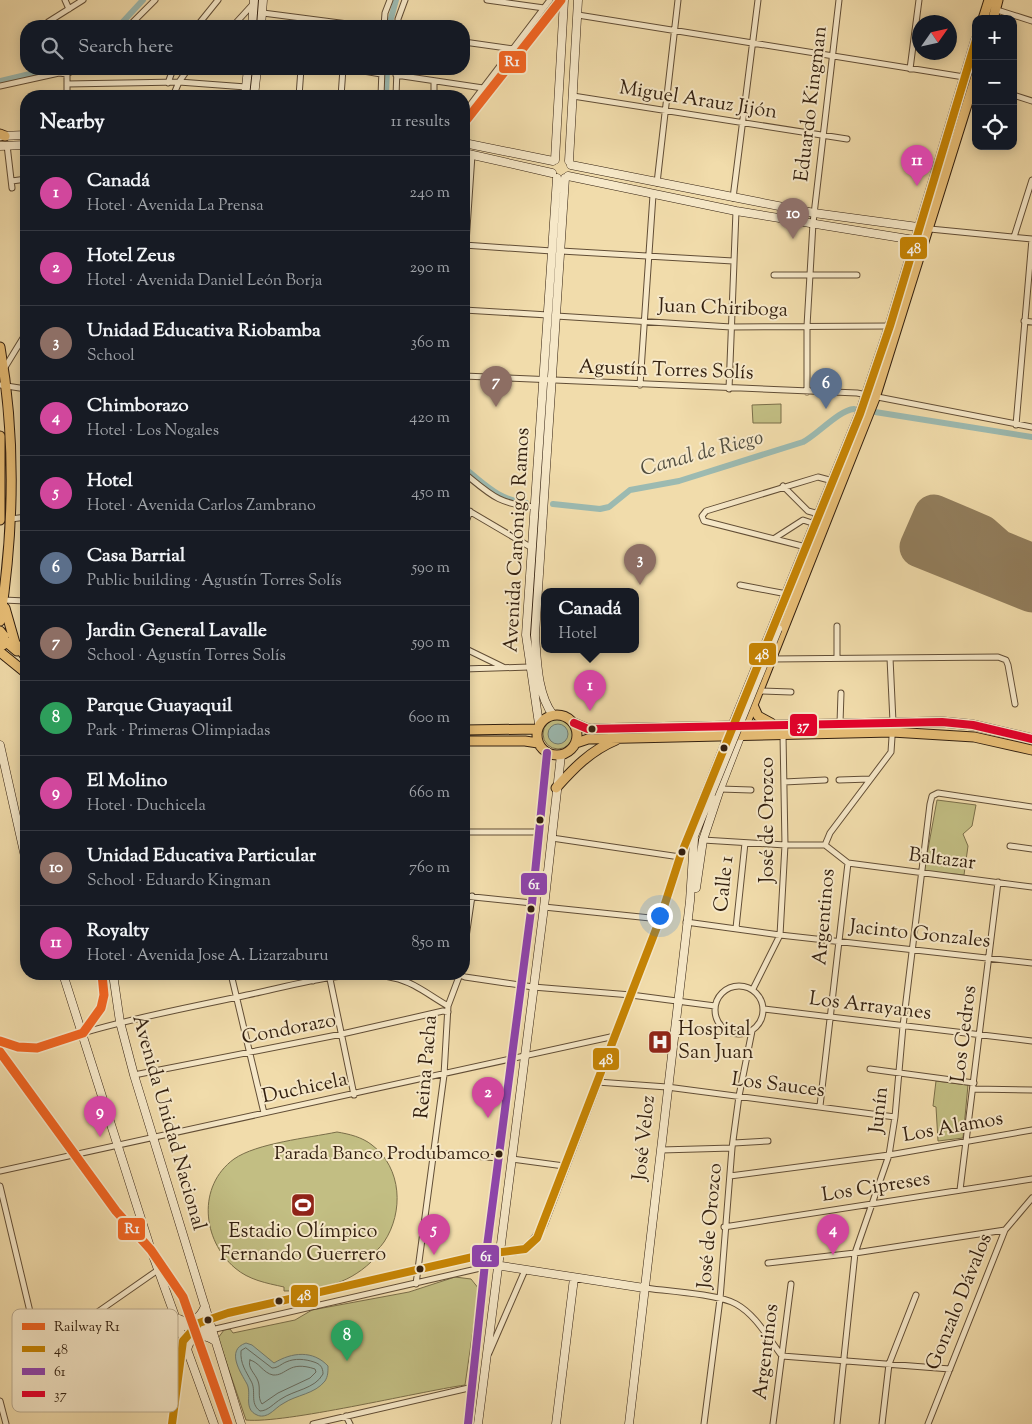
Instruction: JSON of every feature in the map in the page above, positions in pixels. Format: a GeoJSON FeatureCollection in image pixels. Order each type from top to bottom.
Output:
{"type":"FeatureCollection","features":[{"type":"Feature","properties":{"kind":"main road"},"geometry":{"type":"LineString","coordinates":[[985,15],[992,4]]}},
{"type":"Feature","properties":{"kind":"main road"},"geometry":{"type":"LineString","coordinates":[[745,725],[771,659],[806,547],[815,524],[823,516],[833,481],[870,397],[914,240],[972,52]]}},
{"type":"Feature","properties":{"kind":"main road"},"geometry":{"type":"LineString","coordinates":[[732,726],[788,600],[870,397],[929,232],[972,90]]}},
{"type":"Feature","properties":{"kind":"main road"},"geometry":{"type":"LineString","coordinates":[[0,347],[4,370],[3,385],[8,408],[12,468],[11,519],[0,621]]}},
{"type":"Feature","properties":{"kind":"main road"},"geometry":{"type":"LineString","coordinates":[[0,418],[8,408]]}},
{"type":"Feature","properties":{"kind":"main road"},"geometry":{"type":"LineString","coordinates":[[0,436],[0,520]]}},
{"type":"Feature","properties":{"kind":"main road"},"geometry":{"type":"LineString","coordinates":[[3,600],[10,632],[20,650]]}},
{"type":"Feature","properties":{"kind":"main road"},"geometry":{"type":"LineString","coordinates":[[0,631],[4,640],[20,653]]}},
{"type":"Feature","properties":{"kind":"main road"},"geometry":{"type":"LineString","coordinates":[[4,640],[0,650],[20,668]]}},
{"type":"Feature","properties":{"kind":"main road"},"geometry":{"type":"LineString","coordinates":[[753,705],[762,720],[776,725]]}},
{"type":"Feature","properties":{"kind":"main road"},"geometry":{"type":"LineString","coordinates":[[470,730],[538,726],[553,715],[565,716],[574,723],[588,729],[942,722],[973,725],[1032,739]]}},
{"type":"Feature","properties":{"kind":"main road"},"geometry":{"type":"LineString","coordinates":[[574,723],[577,733],[576,743]]}},
{"type":"Feature","properties":{"kind":"main road"},"geometry":{"type":"LineString","coordinates":[[538,726],[538,743]]}},
{"type":"Feature","properties":{"kind":"main road"},"geometry":{"type":"LineString","coordinates":[[470,741],[525,741],[538,743],[547,753],[560,755],[572,748],[576,743],[588,739],[892,732],[974,737],[1032,750]]}},
{"type":"Feature","properties":{"kind":"main road"},"geometry":{"type":"LineString","coordinates":[[556,788],[584,758],[602,746],[620,738]]}},
{"type":"Feature","properties":{"kind":"street"},"geometry":{"type":"LineString","coordinates":[[65,0],[69,9]]}},
{"type":"Feature","properties":{"kind":"street"},"geometry":{"type":"LineString","coordinates":[[51,20],[83,0]]}},
{"type":"Feature","properties":{"kind":"street"},"geometry":{"type":"LineString","coordinates":[[137,20],[155,0]]}},
{"type":"Feature","properties":{"kind":"street"},"geometry":{"type":"LineString","coordinates":[[202,20],[218,0]]}},
{"type":"Feature","properties":{"kind":"street"},"geometry":{"type":"LineString","coordinates":[[262,20],[264,0]]}},
{"type":"Feature","properties":{"kind":"street"},"geometry":{"type":"LineString","coordinates":[[384,20],[390,0]]}},
{"type":"Feature","properties":{"kind":"street"},"geometry":{"type":"LineString","coordinates":[[398,20],[405,0]]}},
{"type":"Feature","properties":{"kind":"street"},"geometry":{"type":"LineString","coordinates":[[487,0],[544,8]]}},
{"type":"Feature","properties":{"kind":"street"},"geometry":{"type":"LineString","coordinates":[[470,104],[550,0]]}},
{"type":"Feature","properties":{"kind":"street","name":"Avenida Canónigo Ramos"},"geometry":{"type":"LineString","coordinates":[[553,715],[545,700],[538,666],[535,635],[552,381],[554,176],[551,167],[554,160],[564,0]]}},
{"type":"Feature","properties":{"kind":"street","name":"Avenida Canónigo Ramos"},"geometry":{"type":"LineString","coordinates":[[538,726],[526,635],[543,380],[561,251],[567,177],[570,163],[578,0]]}},
{"type":"Feature","properties":{"kind":"street"},"geometry":{"type":"LineString","coordinates":[[657,183],[678,0]]}},
{"type":"Feature","properties":{"kind":"street"},"geometry":{"type":"LineString","coordinates":[[733,198],[758,0]]}},
{"type":"Feature","properties":{"kind":"street","name":"Eduardo Kingman"},"geometry":{"type":"LineString","coordinates":[[807,392],[807,326],[813,223],[839,0]]}},
{"type":"Feature","properties":{"kind":"street"},"geometry":{"type":"LineString","coordinates":[[910,68],[919,0]]}},
{"type":"Feature","properties":{"kind":"street"},"geometry":{"type":"LineString","coordinates":[[238,20],[254,1]]}},
{"type":"Feature","properties":{"kind":"street"},"geometry":{"type":"LineString","coordinates":[[252,20],[254,1]]}},
{"type":"Feature","properties":{"kind":"street"},"geometry":{"type":"LineString","coordinates":[[992,4],[1032,21]]}},
{"type":"Feature","properties":{"kind":"street"},"geometry":{"type":"LineString","coordinates":[[263,13],[317,20]]}},
{"type":"Feature","properties":{"kind":"street"},"geometry":{"type":"LineString","coordinates":[[578,15],[964,77]]}},
{"type":"Feature","properties":{"kind":"street"},"geometry":{"type":"LineString","coordinates":[[470,43],[514,49]]}},
{"type":"Feature","properties":{"kind":"street"},"geometry":{"type":"LineString","coordinates":[[0,86],[50,75]]}},
{"type":"Feature","properties":{"kind":"street"},"geometry":{"type":"LineString","coordinates":[[67,75],[67,90]]}},
{"type":"Feature","properties":{"kind":"street"},"geometry":{"type":"LineString","coordinates":[[168,83],[171,75]]}},
{"type":"Feature","properties":{"kind":"street"},"geometry":{"type":"LineString","coordinates":[[175,90],[183,75]]}},
{"type":"Feature","properties":{"kind":"street"},"geometry":{"type":"LineString","coordinates":[[246,90],[247,75]]}},
{"type":"Feature","properties":{"kind":"street"},"geometry":{"type":"LineString","coordinates":[[255,90],[256,75]]}},
{"type":"Feature","properties":{"kind":"street"},"geometry":{"type":"LineString","coordinates":[[299,90],[300,75]]}},
{"type":"Feature","properties":{"kind":"street"},"geometry":{"type":"LineString","coordinates":[[341,90],[343,75]]}},
{"type":"Feature","properties":{"kind":"street"},"geometry":{"type":"LineString","coordinates":[[381,75],[381,90]]}},
{"type":"Feature","properties":{"kind":"street"},"geometry":{"type":"LineString","coordinates":[[396,90],[397,75]]}},
{"type":"Feature","properties":{"kind":"street"},"geometry":{"type":"LineString","coordinates":[[409,75],[434,81],[483,88]]}},
{"type":"Feature","properties":{"kind":"street"},"geometry":{"type":"LineString","coordinates":[[434,81],[434,90]]}},
{"type":"Feature","properties":{"kind":"street"},"geometry":{"type":"LineString","coordinates":[[67,84],[178,82],[246,87]]}},
{"type":"Feature","properties":{"kind":"street","name":"Miguel Arauz Jijón"},"geometry":{"type":"LineString","coordinates":[[573,96],[665,112],[847,139]]}},
{"type":"Feature","properties":{"kind":"street"},"geometry":{"type":"LineString","coordinates":[[1017,96],[1032,101]]}},
{"type":"Feature","properties":{"kind":"street"},"geometry":{"type":"LineString","coordinates":[[2,135],[20,135]]}},
{"type":"Feature","properties":{"kind":"street"},"geometry":{"type":"LineString","coordinates":[[470,144],[554,160],[562,158],[570,163],[657,183],[814,213],[918,227],[929,232]]}},
{"type":"Feature","properties":{"kind":"street"},"geometry":{"type":"LineString","coordinates":[[12,188],[4,145],[20,145]]}},
{"type":"Feature","properties":{"kind":"street"},"geometry":{"type":"LineString","coordinates":[[470,181],[472,155],[554,176],[736,211],[914,240],[929,232],[939,230],[1032,239],[1016,425]]}},
{"type":"Feature","properties":{"kind":"street"},"geometry":{"type":"LineString","coordinates":[[12,181],[20,180]]}},
{"type":"Feature","properties":{"kind":"street"},"geometry":{"type":"LineString","coordinates":[[1014,237],[1032,180]]}},
{"type":"Feature","properties":{"kind":"street"},"geometry":{"type":"LineString","coordinates":[[640,385],[653,195]]}},
{"type":"Feature","properties":{"kind":"street"},"geometry":{"type":"LineString","coordinates":[[729,389],[736,211]]}},
{"type":"Feature","properties":{"kind":"street"},"geometry":{"type":"LineString","coordinates":[[470,245],[552,251]]}},
{"type":"Feature","properties":{"kind":"street"},"geometry":{"type":"LineString","coordinates":[[561,251],[733,261]]}},
{"type":"Feature","properties":{"kind":"street"},"geometry":{"type":"LineString","coordinates":[[774,275],[857,275]]}},
{"type":"Feature","properties":{"kind":"street","name":"Juan Chiriboga"},"geometry":{"type":"LineString","coordinates":[[470,310],[731,326],[890,326]]}},
{"type":"Feature","properties":{"kind":"street"},"geometry":{"type":"LineString","coordinates":[[1024,321],[1032,322]]}},
{"type":"Feature","properties":{"kind":"street"},"geometry":{"type":"LineString","coordinates":[[4,370],[20,343]]}},
{"type":"Feature","properties":{"kind":"street","name":"Agustín Torres Solís"},"geometry":{"type":"LineString","coordinates":[[470,376],[807,392],[870,397],[1032,427]]}},
{"type":"Feature","properties":{"kind":"street"},"geometry":{"type":"LineString","coordinates":[[3,385],[20,388]]}},
{"type":"Feature","properties":{"kind":"street"},"geometry":{"type":"LineString","coordinates":[[806,547],[704,521],[702,516],[706,511],[783,486],[818,477],[833,481]]}},
{"type":"Feature","properties":{"kind":"street"},"geometry":{"type":"LineString","coordinates":[[470,478],[496,499],[506,503],[535,506]]}},
{"type":"Feature","properties":{"kind":"street"},"geometry":{"type":"LineString","coordinates":[[783,486],[808,511],[823,516]]}},
{"type":"Feature","properties":{"kind":"street"},"geometry":{"type":"LineString","coordinates":[[470,511],[532,548]]}},
{"type":"Feature","properties":{"kind":"street"},"geometry":{"type":"LineString","coordinates":[[11,519],[20,518]]}},
{"type":"Feature","properties":{"kind":"street"},"geometry":{"type":"LineString","coordinates":[[775,538],[803,520],[815,524]]}},
{"type":"Feature","properties":{"kind":"street"},"geometry":{"type":"LineString","coordinates":[[663,904],[694,839],[788,600],[740,585]]}},
{"type":"Feature","properties":{"kind":"street"},"geometry":{"type":"LineString","coordinates":[[3,600],[20,601]]}},
{"type":"Feature","properties":{"kind":"street"},"geometry":{"type":"LineString","coordinates":[[836,626],[837,658]]}},
{"type":"Feature","properties":{"kind":"street"},"geometry":{"type":"LineString","coordinates":[[470,651],[506,669]]}},
{"type":"Feature","properties":{"kind":"street"},"geometry":{"type":"LineString","coordinates":[[771,659],[998,657],[1006,660],[1008,665],[1015,704]]}},
{"type":"Feature","properties":{"kind":"street"},"geometry":{"type":"LineString","coordinates":[[890,658],[893,722]]}},
{"type":"Feature","properties":{"kind":"street"},"geometry":{"type":"LineString","coordinates":[[470,669],[529,667]]}},
{"type":"Feature","properties":{"kind":"street"},"geometry":{"type":"LineString","coordinates":[[758,692],[791,692]]}},
{"type":"Feature","properties":{"kind":"street"},"geometry":{"type":"LineString","coordinates":[[840,723],[841,693]]}},
{"type":"Feature","properties":{"kind":"street","name":"Argentinos"},"geometry":{"type":"LineString","coordinates":[[820,1106],[848,863],[825,845],[830,833],[891,752],[893,722]]}},
{"type":"Feature","properties":{"kind":"street"},"geometry":{"type":"LineString","coordinates":[[690,901],[695,894],[703,840],[720,789],[745,725]]}},
{"type":"Feature","properties":{"kind":"street"},"geometry":{"type":"LineString","coordinates":[[178,1379],[183,1341],[191,1330],[208,1318],[486,1254],[525,1249],[537,1238],[660,919],[663,904],[680,857],[732,726]]}},
{"type":"Feature","properties":{"kind":"street","name":"José de Orozco"},"geometry":{"type":"LineString","coordinates":[[753,989],[780,935],[785,846],[783,735]]}},
{"type":"Feature","properties":{"kind":"street"},"geometry":{"type":"LineString","coordinates":[[0,745],[20,834]]}},
{"type":"Feature","properties":{"kind":"street"},"geometry":{"type":"LineString","coordinates":[[468,1424],[486,1254],[532,903],[547,753]]}},
{"type":"Feature","properties":{"kind":"street"},"geometry":{"type":"LineString","coordinates":[[478,1424],[544,907],[560,755]]}},
{"type":"Feature","properties":{"kind":"street"},"geometry":{"type":"LineString","coordinates":[[839,780],[870,779]]}},
{"type":"Feature","properties":{"kind":"street"},"geometry":{"type":"LineString","coordinates":[[784,782],[825,780]]}},
{"type":"Feature","properties":{"kind":"street"},"geometry":{"type":"LineString","coordinates":[[720,789],[751,790]]}},
{"type":"Feature","properties":{"kind":"street","name":"Junín"},"geometry":{"type":"LineString","coordinates":[[837,1424],[855,1253],[889,1154],[895,1117],[920,873],[932,796],[938,793],[1032,807]]}},
{"type":"Feature","properties":{"kind":"street"},"geometry":{"type":"LineString","coordinates":[[470,832],[540,832]]}},
{"type":"Feature","properties":{"kind":"street"},"geometry":{"type":"LineString","coordinates":[[552,838],[680,857]]}},
{"type":"Feature","properties":{"kind":"street","name":"José Veloz"},"geometry":{"type":"LineString","coordinates":[[630,1424],[667,1087],[690,901],[694,839]]}},
{"type":"Feature","properties":{"kind":"street"},"geometry":{"type":"LineString","coordinates":[[703,840],[785,846],[825,845]]}},
{"type":"Feature","properties":{"kind":"street","name":"Calle 1"},"geometry":{"type":"LineString","coordinates":[[736,928],[745,843]]}},
{"type":"Feature","properties":{"kind":"street"},"geometry":{"type":"LineString","coordinates":[[1010,846],[1032,849]]}},
{"type":"Feature","properties":{"kind":"street","name":"Baltazar"},"geometry":{"type":"LineString","coordinates":[[848,863],[1032,887]]}},
{"type":"Feature","properties":{"kind":"street","name":"Los Cedros"},"geometry":{"type":"LineString","coordinates":[[960,1190],[998,882]]}},
{"type":"Feature","properties":{"kind":"street"},"geometry":{"type":"LineString","coordinates":[[470,910],[472,896],[532,903]]}},
{"type":"Feature","properties":{"kind":"street"},"geometry":{"type":"LineString","coordinates":[[544,907],[660,919]]}},
{"type":"Feature","properties":{"kind":"street","name":"Jacinto Gonzales"},"geometry":{"type":"LineString","coordinates":[[686,922],[839,942],[1032,962]]}},
{"type":"Feature","properties":{"kind":"street"},"geometry":{"type":"LineString","coordinates":[[470,976],[533,987],[631,995],[716,1006]]}},
{"type":"Feature","properties":{"kind":"street"},"geometry":{"type":"LineString","coordinates":[[65,980],[172,1309]]}},
{"type":"Feature","properties":{"kind":"street","name":"Avenida Unidad Nacional"},"geometry":{"type":"LineString","coordinates":[[114,980],[120,1022],[134,1075],[211,1330],[242,1424]]}},
{"type":"Feature","properties":{"kind":"street"},"geometry":{"type":"LineString","coordinates":[[233,980],[264,1113]]}},
{"type":"Feature","properties":{"kind":"street"},"geometry":{"type":"LineString","coordinates":[[83,1033],[120,1022],[322,980]]}},
{"type":"Feature","properties":{"kind":"street"},"geometry":{"type":"LineString","coordinates":[[330,980],[354,1095]]}},
{"type":"Feature","properties":{"kind":"street"},"geometry":{"type":"LineString","coordinates":[[399,980],[415,986],[448,1006]]}},
{"type":"Feature","properties":{"kind":"street","name":"Reina Pacha"},"geometry":{"type":"LineString","coordinates":[[416,1284],[444,1075],[448,1006],[457,980]]}},
{"type":"Feature","properties":{"kind":"street"},"geometry":{"type":"LineString","coordinates":[[752,1031],[735,1034],[719,1024],[716,1006],[723,992],[738,986],[753,989],[760,998],[764,1009]]}},
{"type":"Feature","properties":{"kind":"street","name":"José de Orozco"},"geometry":{"type":"LineString","coordinates":[[704,1424],[720,1299],[724,1227],[739,1096],[752,1031],[762,1018],[764,1009]]}},
{"type":"Feature","properties":{"kind":"street","name":"Los Arrayanes"},"geometry":{"type":"LineString","coordinates":[[764,1009],[1032,1041]]}},
{"type":"Feature","properties":{"kind":"street","name":"Condorazo"},"geometry":{"type":"LineString","coordinates":[[134,1075],[342,1034],[443,1011],[448,1012]]}},
{"type":"Feature","properties":{"kind":"street","name":"Duchicela"},"geometry":{"type":"LineString","coordinates":[[0,1171],[512,1061],[615,1036]]}},
{"type":"Feature","properties":{"kind":"street"},"geometry":{"type":"LineString","coordinates":[[870,1069],[899,1072],[974,1086],[1032,1090]]}},
{"type":"Feature","properties":{"kind":"street","name":"Los Sauces"},"geometry":{"type":"LineString","coordinates":[[597,1082],[667,1087],[895,1117]]}},
{"type":"Feature","properties":{"kind":"street","name":"Los Alamos"},"geometry":{"type":"LineString","coordinates":[[730,1176],[889,1154],[1032,1130]]}},
{"type":"Feature","properties":{"kind":"street"},"geometry":{"type":"LineString","coordinates":[[661,1150],[733,1146],[768,1141]]}},
{"type":"Feature","properties":{"kind":"street"},"geometry":{"type":"LineString","coordinates":[[434,1153],[499,1158]]}},
{"type":"Feature","properties":{"kind":"street"},"geometry":{"type":"LineString","coordinates":[[512,1159],[564,1166]]}},
{"type":"Feature","properties":{"kind":"street","name":"Los Cipreses"},"geometry":{"type":"LineString","coordinates":[[724,1227],[1032,1179]]}},
{"type":"Feature","properties":{"kind":"street"},"geometry":{"type":"LineString","coordinates":[[0,1186],[29,1309]]}},
{"type":"Feature","properties":{"kind":"street","name":"Gonzalo Dávalos"},"geometry":{"type":"LineString","coordinates":[[928,1424],[1005,1230],[1032,1198]]}},
{"type":"Feature","properties":{"kind":"street"},"geometry":{"type":"LineString","coordinates":[[768,1263],[855,1253],[1005,1230]]}},
{"type":"Feature","properties":{"kind":"street"},"geometry":{"type":"LineString","coordinates":[[178,1319],[181,1324],[191,1330],[211,1330],[498,1264],[525,1270],[720,1299],[735,1303],[750,1314],[782,1356],[950,1368]]}},
{"type":"Feature","properties":{"kind":"street"},"geometry":{"type":"LineString","coordinates":[[102,1309],[158,1270]]}},
{"type":"Feature","properties":{"kind":"street"},"geometry":{"type":"LineString","coordinates":[[486,1361],[525,1270]]}},
{"type":"Feature","properties":{"kind":"street"},"geometry":{"type":"LineString","coordinates":[[556,1424],[574,1278]]}},
{"type":"Feature","properties":{"kind":"street","name":"Argentinos"},"geometry":{"type":"LineString","coordinates":[[773,1424],[791,1284]]}},
{"type":"Feature","properties":{"kind":"street"},"geometry":{"type":"LineString","coordinates":[[882,1424],[889,1364],[916,1294]]}},
{"type":"Feature","properties":{"kind":"street"},"geometry":{"type":"LineString","coordinates":[[178,1317],[189,1322],[200,1315],[205,1306]]}},
{"type":"Feature","properties":{"kind":"street"},"geometry":{"type":"LineString","coordinates":[[178,1327],[214,1424]]}},
{"type":"Feature","properties":{"kind":"street"},"geometry":{"type":"LineString","coordinates":[[186,1351],[191,1340],[198,1336],[210,1337],[215,1341]]}},
{"type":"Feature","properties":{"kind":"street"},"geometry":{"type":"LineString","coordinates":[[313,1424],[472,1387]]}},
{"type":"Feature","properties":{"kind":"street"},"geometry":{"type":"LineString","coordinates":[[0,1401],[6,1424]]}},
{"type":"Feature","properties":{"kind":"street"},"geometry":{"type":"LineString","coordinates":[[346,1416],[350,1424]]}},
{"type":"Feature","properties":{"kind":"shaded area"},"geometry":{"type":"Polygon","coordinates":[[[781,404],[781,423],[753,423],[752,405],[781,404]]]}},
{"type":"Feature","properties":{"kind":"shaded area"},"geometry":{"type":"Polygon","coordinates":[[[558,719],[569,723],[573,734],[569,745],[558,749],[547,745],[543,734],[547,723],[558,719]]]}},
{"type":"Feature","properties":{"kind":"shaded area"},"geometry":{"type":"Polygon","coordinates":[[[937,800],[976,805],[972,826],[963,834],[968,846],[964,875],[924,871],[937,800]]]}},
{"type":"Feature","properties":{"kind":"shaded area"},"geometry":{"type":"Polygon","coordinates":[[[936,1081],[968,1085],[963,1138],[938,1141],[936,1107],[933,1106],[936,1081]]]}},
{"type":"Feature","properties":{"kind":"shaded area","name":"Estadio Olímpico Fernando Guerrero"},"geometry":{"type":"Polygon","coordinates":[[[337,1132],[360,1138],[372,1145],[382,1155],[394,1178],[397,1191],[395,1217],[384,1242],[368,1258],[371,1262],[362,1270],[342,1281],[320,1288],[296,1291],[284,1291],[284,1287],[258,1280],[240,1272],[224,1256],[210,1228],[209,1198],[214,1183],[222,1170],[234,1159],[256,1149],[337,1132]]]}},
{"type":"Feature","properties":{"kind":"shaded area"},"geometry":{"type":"Polygon","coordinates":[[[455,1277],[471,1279],[479,1289],[465,1385],[319,1413],[264,1420],[246,1420],[218,1338],[224,1330],[230,1329],[233,1333],[295,1320],[312,1310],[409,1292],[455,1277]]]}},
{"type":"Feature","properties":{"kind":"water"},"geometry":{"type":"Polygon","coordinates":[[[558,724],[565,727],[568,734],[565,741],[558,744],[551,741],[548,734],[551,727],[558,724]]]}},
{"type":"Feature","properties":{"kind":"water"},"geometry":{"type":"Polygon","coordinates":[[[246,1343],[252,1345],[274,1363],[281,1359],[302,1354],[316,1357],[328,1366],[326,1379],[316,1389],[289,1400],[269,1414],[257,1415],[250,1409],[247,1384],[236,1362],[236,1351],[246,1343]]]}},
{"type":"Feature","properties":{"kind":"waterway","name":"Canal de Riego"},"geometry":{"type":"LineString","coordinates":[[125,20],[143,0]]}},
{"type":"Feature","properties":{"kind":"waterway","name":"Canal de Riego"},"geometry":{"type":"LineString","coordinates":[[391,20],[396,0]]}},
{"type":"Feature","properties":{"kind":"waterway","name":"Canal de Riego"},"geometry":{"type":"LineString","coordinates":[[0,81],[26,75]]}},
{"type":"Feature","properties":{"kind":"waterway","name":"Canal de Riego"},"geometry":{"type":"LineString","coordinates":[[386,90],[387,75]]}},
{"type":"Feature","properties":{"kind":"waterway","name":"Canal de Riego"},"geometry":{"type":"LineString","coordinates":[[553,504],[600,509],[609,507],[630,490],[679,481],[803,442],[835,418],[848,410],[854,409]]}},
{"type":"Feature","properties":{"kind":"waterway","name":"Canal de Riego"},"geometry":{"type":"LineString","coordinates":[[875,412],[1032,437]]}},
{"type":"Feature","properties":{"kind":"waterway","name":"Canal de Riego"},"geometry":{"type":"LineString","coordinates":[[470,473],[507,499],[526,503]]}},
{"type":"Feature","properties":{"kind":"runway"},"geometry":{"type":"LineString","coordinates":[[1032,564],[998,550],[981,535],[934,515],[920,547],[1032,592]]}},
{"type":"Feature","properties":{"kind":"rail line","name":"R1"},"geometry":{"type":"LineString","coordinates":[[470,115],[561,0]]}},
{"type":"Feature","properties":{"kind":"rail line","name":"R1"},"geometry":{"type":"LineString","coordinates":[[0,1041],[18,1047],[37,1048],[83,1033],[101,1008],[104,995],[103,980]]}},
{"type":"Feature","properties":{"kind":"rail line","name":"R1"},"geometry":{"type":"LineString","coordinates":[[0,1052],[116,1211],[151,1250],[183,1297],[228,1424]]}},
{"type":"Feature","properties":{"kind":"transit line","name":"48"},"geometry":{"type":"LineString","coordinates":[[178,1379],[183,1341],[199,1323],[228,1313],[486,1254],[525,1249],[537,1238],[660,919],[680,857],[860,414],[890,326],[972,53]]}},
{"type":"Feature","properties":{"kind":"transit line","name":"37"},"geometry":{"type":"LineString","coordinates":[[574,723],[588,729],[942,722],[973,725],[1032,739]]}},
{"type":"Feature","properties":{"kind":"transit line","name":"61"},"geometry":{"type":"LineString","coordinates":[[468,1424],[486,1254],[532,903],[547,753]]}},
{"type":"Feature","properties":{"kind":"transit line","name":"48"},"geometry":{"type":"LineString","coordinates":[[172,1424],[174,1412]]}},
{"type":"Feature","properties":{"kind":"place","name":"Royalty"},"geometry":{"type":"Point","coordinates":[917,186]}},
{"type":"Feature","properties":{"kind":"place","name":"Unidad Educativa Particular"},"geometry":{"type":"Point","coordinates":[793,239]}},
{"type":"Feature","properties":{"kind":"place","name":"Jardin General Lavalle"},"geometry":{"type":"Point","coordinates":[496,407]}},
{"type":"Feature","properties":{"kind":"place","name":"Casa Barrial"},"geometry":{"type":"Point","coordinates":[826,409]}},
{"type":"Feature","properties":{"kind":"place","name":"Unidad Educativa Riobamba"},"geometry":{"type":"Point","coordinates":[640,585]}},
{"type":"Feature","properties":{"kind":"place","name":"Canadá"},"geometry":{"type":"Point","coordinates":[590,711]}},
{"type":"Feature","properties":{"kind":"place","name":"Hospital San Juan"},"geometry":{"type":"Point","coordinates":[660,1042]}},
{"type":"Feature","properties":{"kind":"place","name":"Hotel Zeus"},"geometry":{"type":"Point","coordinates":[488,1118]}},
{"type":"Feature","properties":{"kind":"place","name":"El Molino"},"geometry":{"type":"Point","coordinates":[100,1137]}},
{"type":"Feature","properties":{"kind":"place","name":"Parada Banco Produbamco"},"geometry":{"type":"Point","coordinates":[499,1154]}},
{"type":"Feature","properties":{"kind":"place","name":"Estadio Olímpico Fernando Guerrero"},"geometry":{"type":"Point","coordinates":[303,1205]}},
{"type":"Feature","properties":{"kind":"place","name":"Hotel"},"geometry":{"type":"Point","coordinates":[434,1255]}},
{"type":"Feature","properties":{"kind":"place","name":"Chimborazo"},"geometry":{"type":"Point","coordinates":[833,1255]}},
{"type":"Feature","properties":{"kind":"place","name":"Parque Guayaquil"},"geometry":{"type":"Point","coordinates":[347,1361]}}]}
